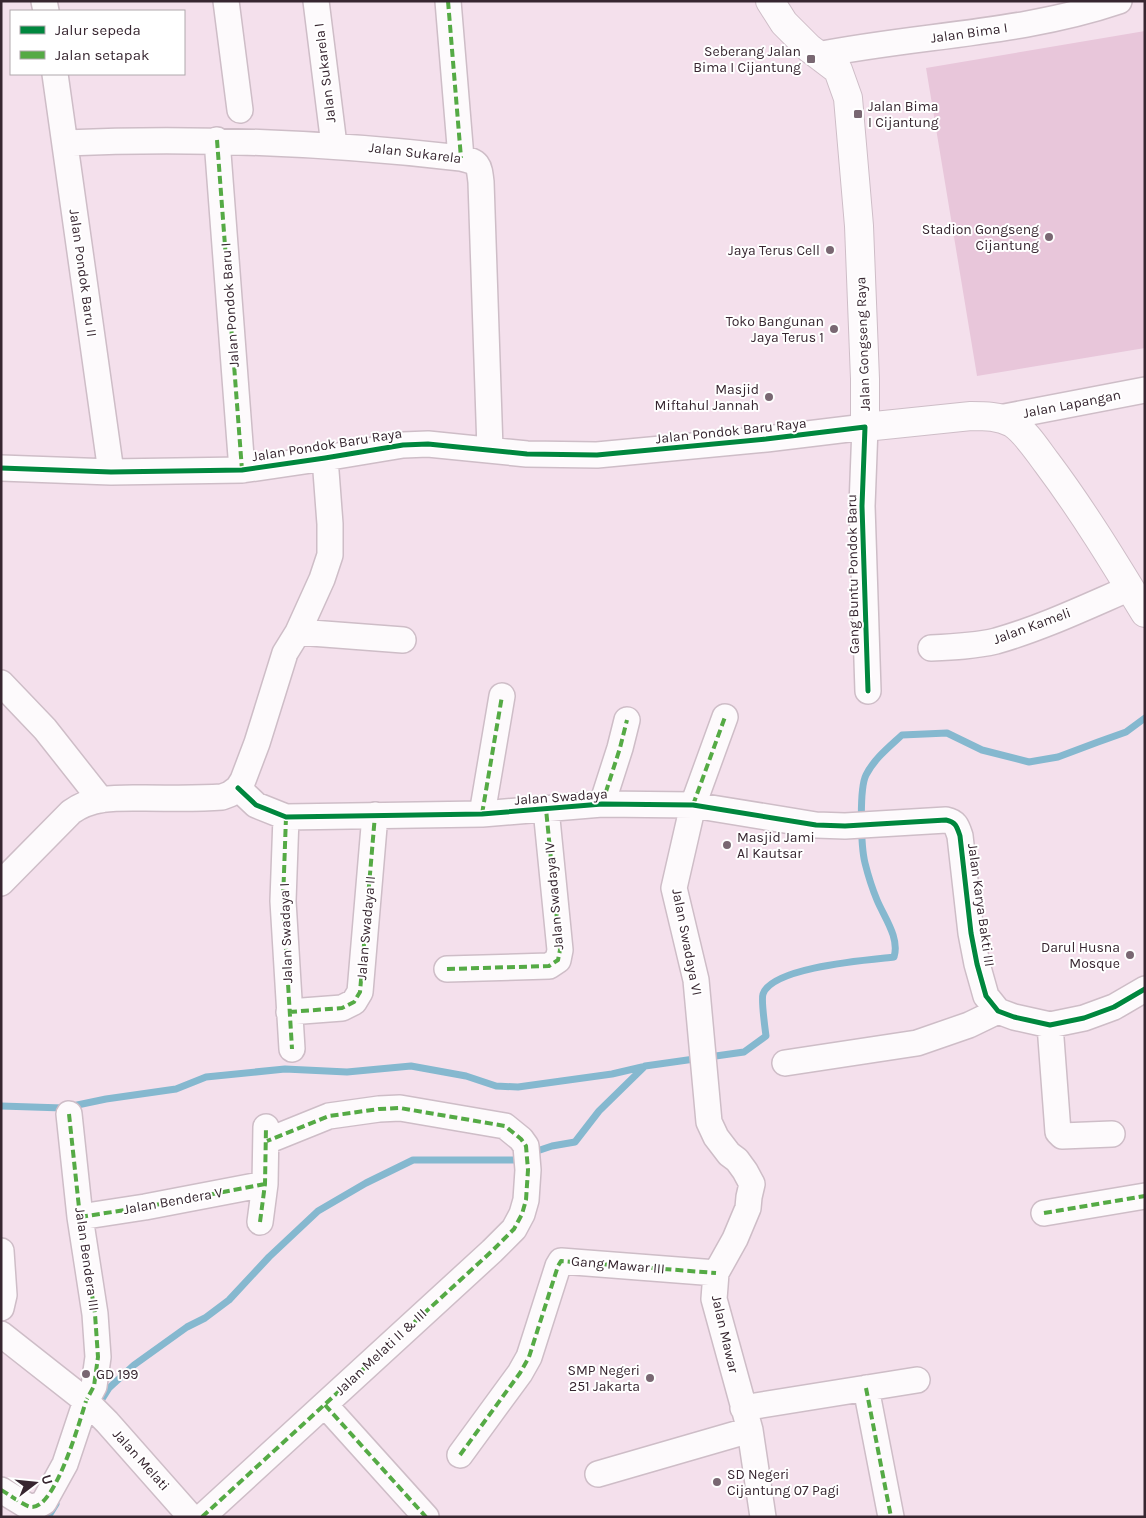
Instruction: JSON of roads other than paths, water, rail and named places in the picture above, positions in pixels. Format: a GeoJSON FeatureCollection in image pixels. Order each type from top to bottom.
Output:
{"type":"FeatureCollection","features":[{"type":"Feature","properties":{"kind":"street"},"geometry":{"type":"LineString","coordinates":[[226,1],[240,110]]}},
{"type":"Feature","properties":{"kind":"street","name":"Jalan Sukarela I"},"geometry":{"type":"LineString","coordinates":[[316,1],[334,145]]}},
{"type":"Feature","properties":{"kind":"street"},"geometry":{"type":"LineString","coordinates":[[448,1],[462,158]]}},
{"type":"Feature","properties":{"kind":"street","name":"Jalan Gongseng Raya"},"geometry":{"type":"LineString","coordinates":[[770,1],[784,23],[818,55],[838,70],[848,98],[859,236],[865,379],[865,427],[971,416],[999,418],[1012,423],[1034,446],[1067,490],[1145,613]]}},
{"type":"Feature","properties":{"kind":"street","name":"Jalan Bima I"},"geometry":{"type":"LineString","coordinates":[[818,55],[854,47],[1019,26],[1111,2]]}},
{"type":"Feature","properties":{"kind":"street","name":"Jalan Pondok Baru II"},"geometry":{"type":"LineString","coordinates":[[55,75],[111,472]]}},
{"type":"Feature","properties":{"kind":"street","name":"Jalan Sukarela"},"geometry":{"type":"LineString","coordinates":[[65,143],[217,140],[334,145],[471,160],[479,166],[481,182],[490,449]]}},
{"type":"Feature","properties":{"kind":"street","name":"Jalan Pondok Baru I"},"geometry":{"type":"LineString","coordinates":[[217,140],[242,470]]}},
{"type":"Feature","properties":{"kind":"street","name":"Jalan Lapangan"},"geometry":{"type":"LineString","coordinates":[[999,418],[1145,390]]}},
{"type":"Feature","properties":{"kind":"street","name":"Jalan Pondok Baru Raya"},"geometry":{"type":"LineString","coordinates":[[1,468],[111,472],[242,470],[403,444],[490,449],[527,454],[597,455],[766,439],[865,427]]}},
{"type":"Feature","properties":{"kind":"street","name":"Gang Buntu Pondok Baru"},"geometry":{"type":"LineString","coordinates":[[865,427],[862,506],[868,691]]}},
{"type":"Feature","properties":{"kind":"street"},"geometry":{"type":"LineString","coordinates":[[1,884],[80,805],[117,798],[212,798],[230,794],[238,788],[254,752],[285,653],[298,632],[322,579],[330,555],[330,524],[325,458]]}},
{"type":"Feature","properties":{"kind":"street","name":"Jalan Kameli"},"geometry":{"type":"LineString","coordinates":[[931,648],[996,641],[1130,588]]}},
{"type":"Feature","properties":{"kind":"street"},"geometry":{"type":"LineString","coordinates":[[298,632],[403,640]]}},
{"type":"Feature","properties":{"kind":"street"},"geometry":{"type":"LineString","coordinates":[[1,683],[45,729],[101,800]]}},
{"type":"Feature","properties":{"kind":"street"},"geometry":{"type":"LineString","coordinates":[[482,814],[502,696]]}},
{"type":"Feature","properties":{"kind":"street","name":"Jalan Swadaya VI"},"geometry":{"type":"LineString","coordinates":[[702,1051],[696,980],[674,888],[693,805],[725,716]]}},
{"type":"Feature","properties":{"kind":"street"},"geometry":{"type":"LineString","coordinates":[[602,804],[627,720]]}},
{"type":"Feature","properties":{"kind":"street","name":"Jalan Swadaya"},"geometry":{"type":"LineString","coordinates":[[238,788],[256,805],[286,817],[482,814],[602,804],[693,805],[802,823],[855,825],[946,820],[953,822]]}},
{"type":"Feature","properties":{"kind":"street","name":"Jalan Swadaya IV"},"geometry":{"type":"LineString","coordinates":[[447,969],[549,966],[558,960],[560,950],[546,809]]}},
{"type":"Feature","properties":{"kind":"street","name":"Jalan Swadaya II"},"geometry":{"type":"LineString","coordinates":[[289,1012],[342,1008],[354,1002],[360,992],[375,816]]}},
{"type":"Feature","properties":{"kind":"street","name":"Jalan Swadaya I"},"geometry":{"type":"LineString","coordinates":[[286,817],[283,901],[292,1049]]}},
{"type":"Feature","properties":{"kind":"street","name":"Jalan Karya Bakti III"},"geometry":{"type":"LineString","coordinates":[[953,822],[957,826],[960,836],[970,933],[980,978],[986,996],[998,1011]]}},
{"type":"Feature","properties":{"kind":"street"},"geometry":{"type":"LineString","coordinates":[[786,1063],[917,1043],[969,1026],[998,1011],[1014,1018],[1050,1025],[1084,1018],[1114,1007],[1145,989]]}},
{"type":"Feature","properties":{"kind":"street"},"geometry":{"type":"LineString","coordinates":[[1050,1025],[1058,1132],[1062,1136],[1112,1134]]}},
{"type":"Feature","properties":{"kind":"street","name":"Jalan Mawar"},"geometry":{"type":"LineString","coordinates":[[702,1051],[709,1122],[729,1154],[745,1170],[752,1184],[748,1197],[748,1208],[735,1239],[716,1273],[714,1298],[747,1419],[763,1517]]}},
{"type":"Feature","properties":{"kind":"street","name":"Jalan Melati II & III"},"geometry":{"type":"LineString","coordinates":[[202,1517],[514,1229],[522,1214],[526,1200],[527,1158],[521,1139],[505,1126],[400,1108],[330,1116],[266,1134],[265,1184]]}},
{"type":"Feature","properties":{"kind":"street","name":"Jalan Bendera III"},"geometry":{"type":"LineString","coordinates":[[1,1490],[29,1507],[37,1506],[44,1502],[65,1464],[94,1386],[98,1357],[95,1314],[80,1217],[69,1114]]}},
{"type":"Feature","properties":{"kind":"street"},"geometry":{"type":"LineString","coordinates":[[260,1222],[265,1184]]}},
{"type":"Feature","properties":{"kind":"street","name":"Jalan Bendera V"},"geometry":{"type":"LineString","coordinates":[[80,1217],[145,1207],[265,1184]]}},
{"type":"Feature","properties":{"kind":"street"},"geometry":{"type":"LineString","coordinates":[[1044,1213],[1145,1196]]}},
{"type":"Feature","properties":{"kind":"street"},"geometry":{"type":"LineString","coordinates":[[1,1251],[4,1295],[1,1308]]}},
{"type":"Feature","properties":{"kind":"street","name":"Gang Mawar III"},"geometry":{"type":"LineString","coordinates":[[460,1455],[530,1357],[561,1261],[716,1273]]}},
{"type":"Feature","properties":{"kind":"street","name":"Jalan Melati"},"geometry":{"type":"LineString","coordinates":[[1,1334],[87,1403],[107,1422],[192,1517]]}},
{"type":"Feature","properties":{"kind":"street"},"geometry":{"type":"LineString","coordinates":[[598,1474],[747,1419],[866,1388],[917,1380]]}},
{"type":"Feature","properties":{"kind":"street"},"geometry":{"type":"LineString","coordinates":[[866,1388],[892,1517]]}},
{"type":"Feature","properties":{"kind":"street"},"geometry":{"type":"LineString","coordinates":[[325,1404],[426,1517]]}},
{"type":"Feature","properties":{"kind":"waterway"},"geometry":{"type":"LineString","coordinates":[[531,1153],[552,1146],[575,1142],[599,1111],[645,1066],[744,1052],[766,1036],[763,994],[770,985],[783,977],[822,966],[894,957],[895,942],[893,935],[875,895],[865,863],[862,832],[862,792],[869,769],[902,735],[947,733],[982,750],[1029,762],[1058,757],[1126,732],[1145,718]]}},
{"type":"Feature","properties":{"kind":"waterway"},"geometry":{"type":"LineString","coordinates":[[1,1106],[63,1108],[106,1099],[176,1089],[206,1077],[285,1069],[347,1072],[411,1066],[466,1076],[496,1086],[518,1087],[612,1074],[642,1067]]}},
{"type":"Feature","properties":{"kind":"waterway"},"geometry":{"type":"LineString","coordinates":[[97,1407],[109,1388],[134,1365],[229,1300],[269,1257],[318,1211],[366,1183],[413,1160],[514,1160],[521,1157]]}},
{"type":"Feature","properties":{"kind":"waterway"},"geometry":{"type":"LineString","coordinates":[[48,1517],[56,1504]]}},
{"type":"Feature","properties":{"kind":"place","name":"Seberang Jalan Bima I Cijantung"},"geometry":{"type":"Point","coordinates":[811,59]}},
{"type":"Feature","properties":{"kind":"place","name":"Jalan Bima I Cijantung"},"geometry":{"type":"Point","coordinates":[858,114]}},
{"type":"Feature","properties":{"kind":"place","name":"Stadion Gongseng Cijantung"},"geometry":{"type":"Point","coordinates":[1049,237]}},
{"type":"Feature","properties":{"kind":"place","name":"Jaya Terus Cell"},"geometry":{"type":"Point","coordinates":[830,250]}},
{"type":"Feature","properties":{"kind":"place","name":"Toko Bangunan Jaya Terus 1"},"geometry":{"type":"Point","coordinates":[834,329]}},
{"type":"Feature","properties":{"kind":"place","name":"Masjid Miftahul Jannah"},"geometry":{"type":"Point","coordinates":[769,397]}},
{"type":"Feature","properties":{"kind":"place","name":"Masjid Jami Al Kautsar"},"geometry":{"type":"Point","coordinates":[727,845]}},
{"type":"Feature","properties":{"kind":"place","name":"Darul Husna Mosque"},"geometry":{"type":"Point","coordinates":[1130,955]}},
{"type":"Feature","properties":{"kind":"place","name":"GD 199"},"geometry":{"type":"Point","coordinates":[86,1374]}},
{"type":"Feature","properties":{"kind":"place","name":"SMP Negeri 251 Jakarta"},"geometry":{"type":"Point","coordinates":[650,1378]}},
{"type":"Feature","properties":{"kind":"place","name":"SD Negeri Cijantung 07 Pagi"},"geometry":{"type":"Point","coordinates":[717,1482]}}]}
